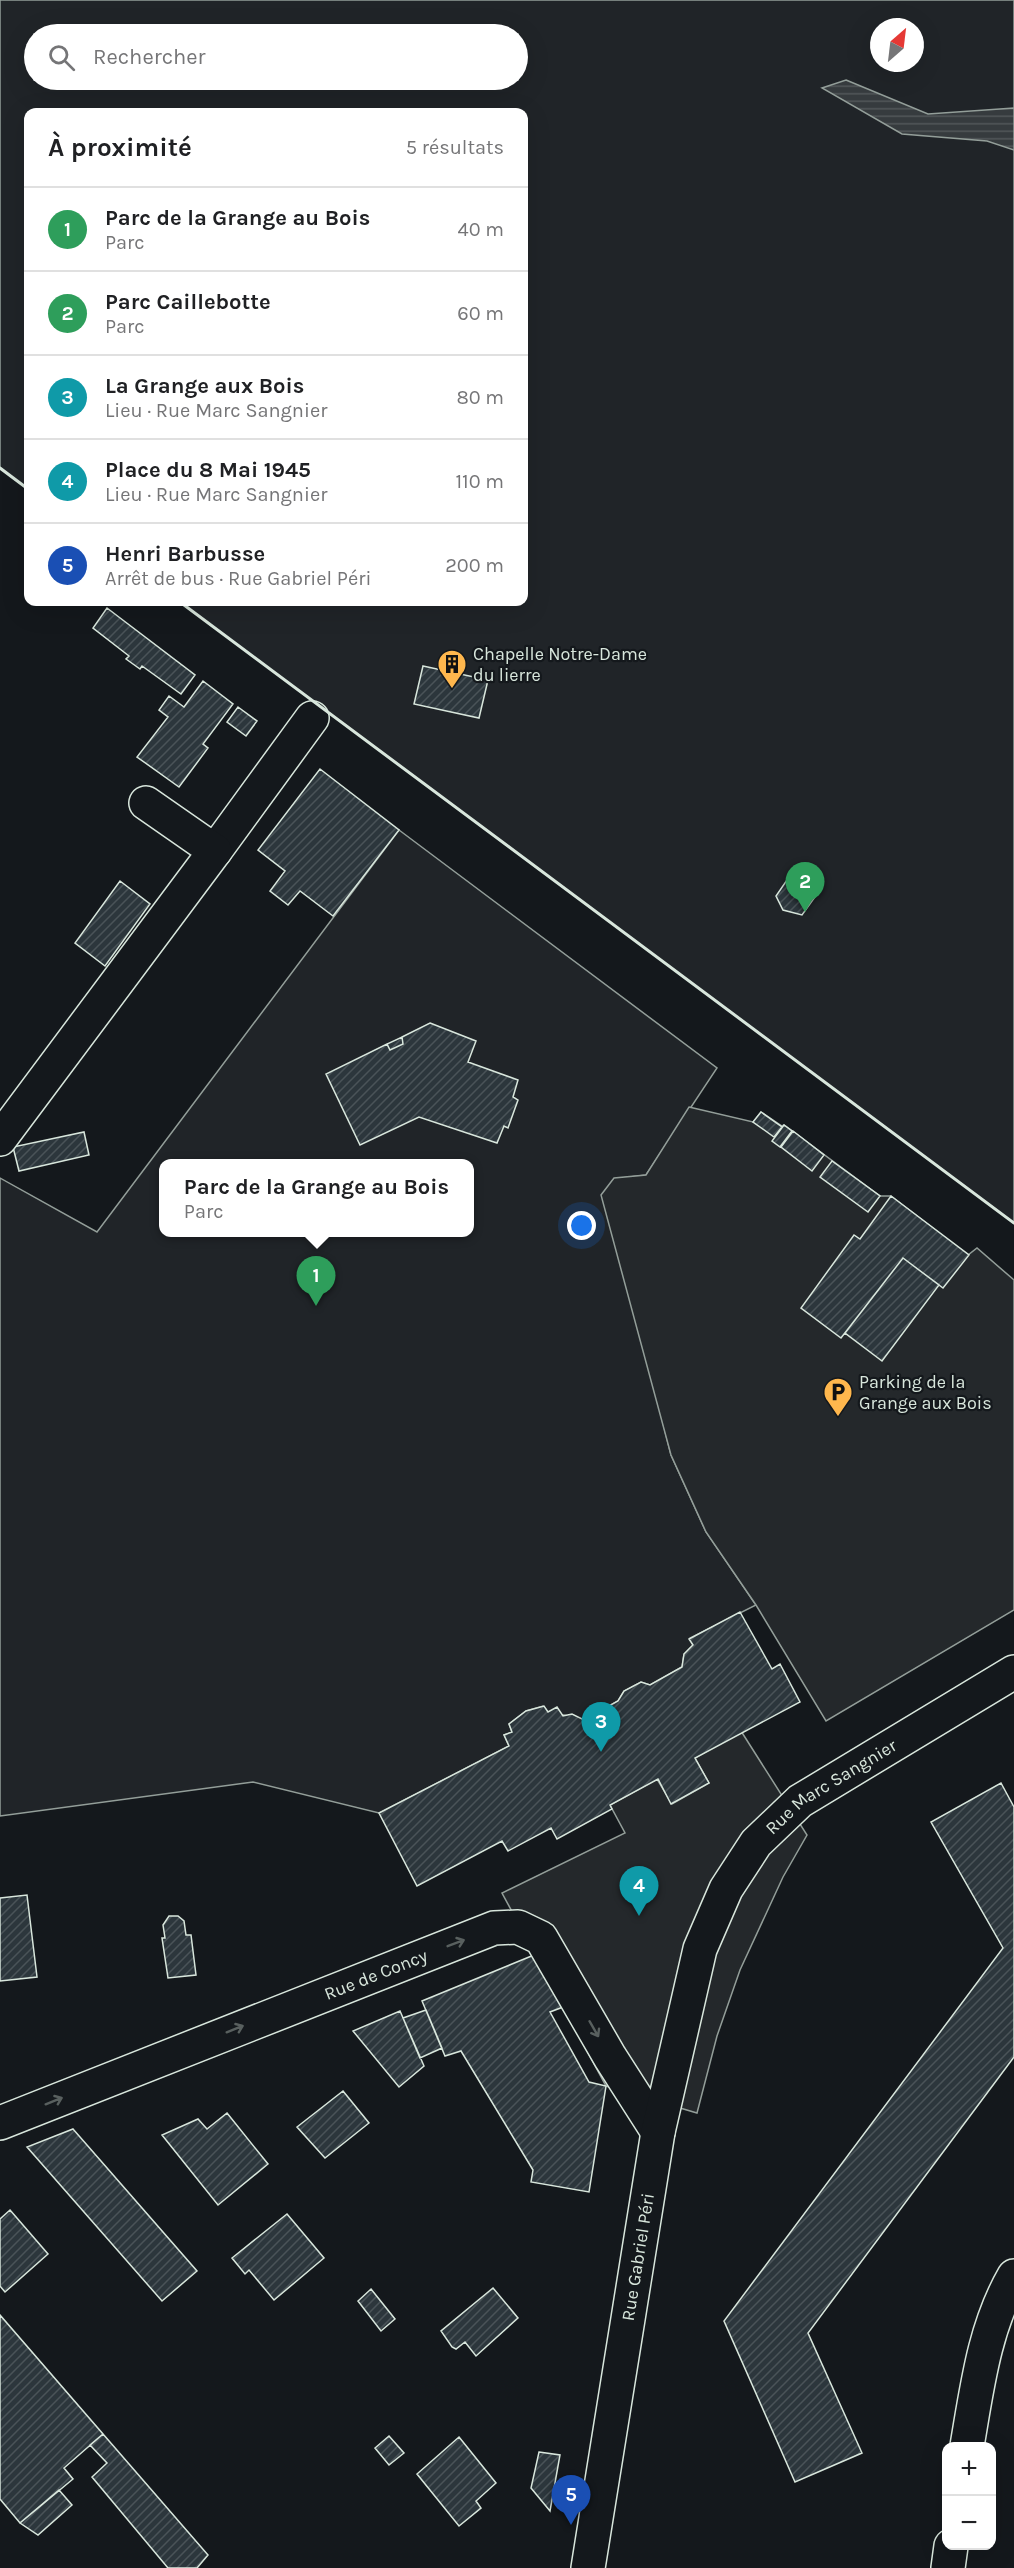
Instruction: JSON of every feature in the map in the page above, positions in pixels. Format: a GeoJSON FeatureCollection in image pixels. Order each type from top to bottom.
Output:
{"type":"FeatureCollection","features":[{"type":"Feature","properties":{"kind":"street"},"geometry":{"type":"LineString","coordinates":[[0,1139],[312,718]]}},
{"type":"Feature","properties":{"kind":"street"},"geometry":{"type":"LineString","coordinates":[[146,803],[215,850]]}},
{"type":"Feature","properties":{"kind":"street","name":"Rue Marc Sangnier"},"geometry":{"type":"LineString","coordinates":[[700,1949],[726,1889],[756,1843],[800,1801],[1014,1672]]}},
{"type":"Feature","properties":{"kind":"street","name":"Rue de Concy"},"geometry":{"type":"LineString","coordinates":[[0,2123],[494,1928],[518,1927],[541,1938],[610,2057],[658,2132]]}},
{"type":"Feature","properties":{"kind":"street","name":"Rue Gabriel Péri"},"geometry":{"type":"LineString","coordinates":[[588,2568],[658,2132],[700,1949]]}},
{"type":"Feature","properties":{"kind":"street"},"geometry":{"type":"LineString","coordinates":[[968,2442],[980,2368],[994,2320],[1014,2276]]}},
{"type":"Feature","properties":{"kind":"street"},"geometry":{"type":"LineString","coordinates":[[948,2568],[950,2550]]}},
{"type":"Feature","properties":{"kind":"shaded area"},"geometry":{"type":"Polygon","coordinates":[[[0,0],[1014,0],[1014,1223],[185,606],[528,606],[528,108],[24,108],[24,486],[0,468],[0,0]]]}},
{"type":"Feature","properties":{"kind":"shaded area"},"geometry":{"type":"Polygon","coordinates":[[[846,80],[928,114],[1014,108],[1014,150],[987,141],[902,134],[822,88],[846,80]]]}},
{"type":"Feature","properties":{"kind":"shaded area"},"geometry":{"type":"Polygon","coordinates":[[[399,830],[717,1068],[646,1175],[614,1179],[652,1379],[671,1455],[706,1532],[756,1605],[690,1638],[693,1645],[684,1654],[682,1667],[650,1685],[641,1682],[624,1691],[618,1701],[584,1720],[548,1712],[543,1706],[526,1711],[509,1724],[512,1732],[504,1735],[509,1746],[379,1813],[253,1782],[0,1816],[0,1178],[97,1232],[399,830]]]}},
{"type":"Feature","properties":{"kind":"shaded area","name":"Parking de la Grange aux Bois"},"geometry":{"type":"Polygon","coordinates":[[[689,1107],[753,1122],[761,1112],[782,1126],[784,1125],[880,1196],[891,1196],[968,1255],[977,1248],[1014,1280],[1014,1610],[826,1721],[756,1605],[706,1532],[671,1455],[601,1195],[614,1178],[646,1175],[689,1107]]]}},
{"type":"Feature","properties":{"kind":"shaded area"},"geometry":{"type":"Polygon","coordinates":[[[741,1731],[807,1835],[783,1877],[740,1970],[717,2036],[697,2113],[606,2086],[502,1893],[625,1833],[610,1805],[657,1779],[672,1804],[709,1783],[695,1758],[741,1731]]]}},
{"type":"Feature","properties":{"kind":"building"},"geometry":{"type":"Polygon","coordinates":[[[107,608],[195,675],[181,694],[142,666],[140,669],[126,659],[129,656],[93,628],[107,608]]]}},
{"type":"Feature","properties":{"kind":"building","name":"Chapelle Notre-Dame du lierre"},"geometry":{"type":"Polygon","coordinates":[[[423,666],[488,680],[479,718],[414,704],[423,666]]]}},
{"type":"Feature","properties":{"kind":"building"},"geometry":{"type":"Polygon","coordinates":[[[203,681],[233,704],[203,744],[208,748],[179,787],[137,757],[168,717],[159,710],[169,696],[184,707],[203,681]]]}},
{"type":"Feature","properties":{"kind":"building"},"geometry":{"type":"Polygon","coordinates":[[[238,707],[257,721],[246,736],[227,722],[238,707]]]}},
{"type":"Feature","properties":{"kind":"building"},"geometry":{"type":"Polygon","coordinates":[[[320,769],[399,830],[333,916],[300,891],[288,905],[270,891],[285,871],[258,850],[320,769]]]}},
{"type":"Feature","properties":{"kind":"building"},"geometry":{"type":"Polygon","coordinates":[[[789,877],[808,881],[815,897],[802,915],[783,910],[776,896],[789,877]]]}},
{"type":"Feature","properties":{"kind":"building"},"geometry":{"type":"Polygon","coordinates":[[[120,881],[150,904],[105,966],[75,943],[120,881]]]}},
{"type":"Feature","properties":{"kind":"building"},"geometry":{"type":"Polygon","coordinates":[[[430,1023],[476,1041],[468,1062],[518,1080],[513,1097],[518,1100],[508,1128],[504,1126],[497,1143],[419,1117],[360,1145],[326,1074],[387,1044],[390,1050],[403,1044],[402,1037],[430,1023]]]}},
{"type":"Feature","properties":{"kind":"building"},"geometry":{"type":"Polygon","coordinates":[[[402,1037],[403,1044],[390,1050],[387,1044],[402,1037]]]}},
{"type":"Feature","properties":{"kind":"building"},"geometry":{"type":"Polygon","coordinates":[[[761,1112],[782,1127],[774,1137],[753,1122],[761,1112]]]}},
{"type":"Feature","properties":{"kind":"building"},"geometry":{"type":"Polygon","coordinates":[[[784,1125],[792,1131],[780,1147],[772,1141],[784,1125]]]}},
{"type":"Feature","properties":{"kind":"building"},"geometry":{"type":"Polygon","coordinates":[[[793,1131],[824,1155],[812,1171],[781,1147],[793,1131]]]}},
{"type":"Feature","properties":{"kind":"building"},"geometry":{"type":"Polygon","coordinates":[[[84,1132],[89,1155],[19,1171],[13,1147],[84,1132]]]}},
{"type":"Feature","properties":{"kind":"building"},"geometry":{"type":"Polygon","coordinates":[[[832,1161],[880,1196],[868,1212],[820,1177],[832,1161]]]}},
{"type":"Feature","properties":{"kind":"building"},"geometry":{"type":"Polygon","coordinates":[[[891,1196],[969,1255],[943,1288],[903,1258],[841,1338],[801,1308],[854,1235],[860,1239],[891,1196]]]}},
{"type":"Feature","properties":{"kind":"building"},"geometry":{"type":"Polygon","coordinates":[[[903,1258],[939,1285],[882,1361],[845,1333],[903,1258]]]}},
{"type":"Feature","properties":{"kind":"building"},"geometry":{"type":"Polygon","coordinates":[[[740,1612],[772,1669],[780,1664],[800,1702],[695,1758],[709,1783],[671,1804],[658,1779],[610,1805],[612,1809],[557,1839],[551,1828],[508,1851],[502,1841],[417,1886],[379,1813],[509,1746],[504,1735],[512,1732],[509,1724],[526,1711],[544,1706],[548,1712],[557,1707],[563,1716],[572,1714],[584,1720],[618,1701],[624,1691],[641,1682],[650,1685],[682,1667],[684,1654],[693,1645],[689,1639],[740,1612]]]}},
{"type":"Feature","properties":{"kind":"building"},"geometry":{"type":"Polygon","coordinates":[[[1001,1783],[1014,1807],[1014,2057],[808,2333],[862,2453],[795,2482],[724,2321],[1003,1948],[931,1822],[1001,1783]]]}},
{"type":"Feature","properties":{"kind":"building"},"geometry":{"type":"Polygon","coordinates":[[[27,1895],[37,1977],[0,1981],[0,1898],[27,1895]]]}},
{"type":"Feature","properties":{"kind":"building"},"geometry":{"type":"Polygon","coordinates":[[[169,1916],[178,1916],[184,1921],[186,1935],[191,1935],[196,1975],[168,1978],[162,1938],[165,1938],[163,1925],[169,1916]]]}},
{"type":"Feature","properties":{"kind":"building"},"geometry":{"type":"Polygon","coordinates":[[[534,1955],[563,2007],[550,2012],[589,2082],[606,2086],[589,2192],[531,2182],[533,2170],[461,2051],[445,2056],[422,2001],[534,1955]]]}},
{"type":"Feature","properties":{"kind":"building"},"geometry":{"type":"Polygon","coordinates":[[[426,2010],[442,2048],[420,2058],[403,2018],[426,2010]]]}},
{"type":"Feature","properties":{"kind":"building"},"geometry":{"type":"Polygon","coordinates":[[[400,2011],[424,2066],[399,2087],[353,2031],[400,2011]]]}},
{"type":"Feature","properties":{"kind":"building"},"geometry":{"type":"Polygon","coordinates":[[[343,2091],[369,2123],[325,2158],[297,2127],[343,2091]]]}},
{"type":"Feature","properties":{"kind":"building"},"geometry":{"type":"Polygon","coordinates":[[[227,2113],[268,2164],[218,2205],[162,2135],[198,2119],[207,2129],[227,2113]]]}},
{"type":"Feature","properties":{"kind":"building"},"geometry":{"type":"Polygon","coordinates":[[[73,2129],[197,2271],[162,2301],[27,2147],[73,2129]]]}},
{"type":"Feature","properties":{"kind":"building"},"geometry":{"type":"Polygon","coordinates":[[[10,2210],[48,2254],[5,2292],[0,2286],[0,2219],[10,2210]]]}},
{"type":"Feature","properties":{"kind":"building"},"geometry":{"type":"Polygon","coordinates":[[[287,2214],[324,2258],[274,2300],[249,2270],[245,2274],[232,2258],[287,2214]]]}},
{"type":"Feature","properties":{"kind":"building"},"geometry":{"type":"Polygon","coordinates":[[[493,2288],[518,2318],[476,2356],[465,2342],[456,2349],[452,2347],[441,2331],[493,2288]]]}},
{"type":"Feature","properties":{"kind":"building"},"geometry":{"type":"Polygon","coordinates":[[[371,2289],[395,2319],[381,2331],[358,2301],[371,2289]]]}},
{"type":"Feature","properties":{"kind":"building"},"geometry":{"type":"Polygon","coordinates":[[[0,2315],[103,2434],[64,2468],[73,2479],[20,2523],[0,2499],[0,2315]]]}},
{"type":"Feature","properties":{"kind":"building"},"geometry":{"type":"Polygon","coordinates":[[[103,2434],[208,2555],[197,2568],[168,2568],[92,2477],[107,2463],[90,2445],[103,2434]]]}},
{"type":"Feature","properties":{"kind":"building"},"geometry":{"type":"Polygon","coordinates":[[[389,2436],[404,2453],[389,2465],[375,2448],[389,2436]]]}},
{"type":"Feature","properties":{"kind":"building"},"geometry":{"type":"Polygon","coordinates":[[[459,2437],[496,2483],[476,2501],[481,2508],[459,2526],[417,2474],[459,2437]]]}},
{"type":"Feature","properties":{"kind":"building"},"geometry":{"type":"Polygon","coordinates":[[[539,2452],[560,2455],[550,2511],[531,2488],[539,2452]]]}},
{"type":"Feature","properties":{"kind":"building"},"geometry":{"type":"Polygon","coordinates":[[[59,2490],[72,2505],[38,2535],[20,2523],[59,2490]]]}},
{"type":"Feature","properties":{"kind":"wall"},"geometry":{"type":"LineString","coordinates":[[0,468],[24,486]]}},
{"type":"Feature","properties":{"kind":"wall"},"geometry":{"type":"LineString","coordinates":[[185,606],[1014,1223]]}},
{"type":"Feature","properties":{"kind":"place","name":"Chapelle Notre-Dame du lierre"},"geometry":{"type":"Point","coordinates":[452,690]}},
{"type":"Feature","properties":{"kind":"place","name":"Parc Caillebotte"},"geometry":{"type":"Point","coordinates":[805,912]}},
{"type":"Feature","properties":{"kind":"place","name":"Parc de la Grange au Bois"},"geometry":{"type":"Point","coordinates":[316,1306]}},
{"type":"Feature","properties":{"kind":"place","name":"Parking de la Grange aux Bois"},"geometry":{"type":"Point","coordinates":[838,1418]}},
{"type":"Feature","properties":{"kind":"place","name":"La Grange aux Bois"},"geometry":{"type":"Point","coordinates":[601,1752]}},
{"type":"Feature","properties":{"kind":"place","name":"Place du 8 Mai 1945"},"geometry":{"type":"Point","coordinates":[639,1916]}},
{"type":"Feature","properties":{"kind":"place","name":"Henri Barbusse"},"geometry":{"type":"Point","coordinates":[571,2525]}}]}
